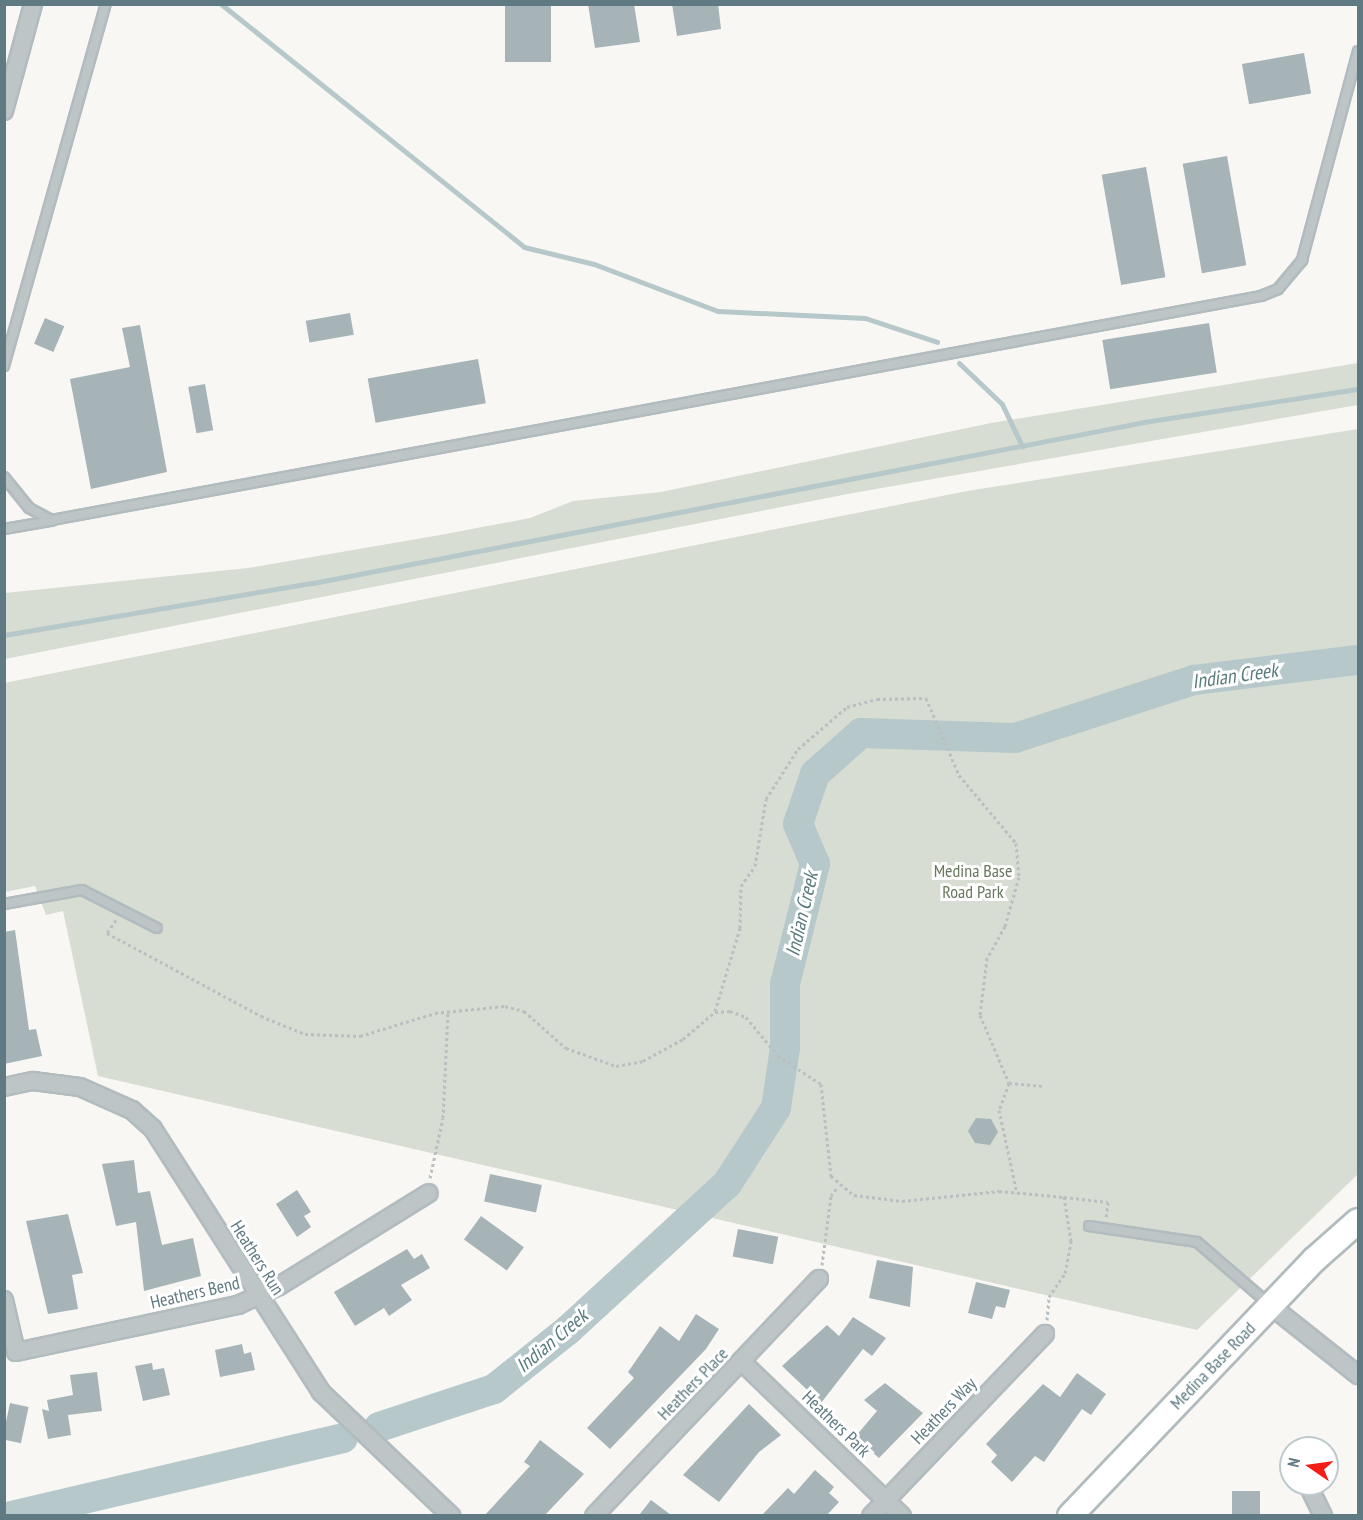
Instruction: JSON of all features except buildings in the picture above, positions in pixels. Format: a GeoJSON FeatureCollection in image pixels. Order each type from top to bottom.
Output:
{"type":"FeatureCollection","features":[{"type":"Feature","properties":{"kind":"street"},"geometry":{"type":"LineString","coordinates":[[4,111],[33,4]]}},
{"type":"Feature","properties":{"kind":"street","name":"Heathers Run"},"geometry":{"type":"LineString","coordinates":[[4,1087],[60,1083],[132,1110],[153,1129],[258,1297],[321,1392],[451,1515]]}},
{"type":"Feature","properties":{"kind":"street","name":"Heathers Bend"},"geometry":{"type":"LineString","coordinates":[[4,1300],[16,1352],[258,1297],[429,1193]]}},
{"type":"Feature","properties":{"kind":"street","name":"Medina Base Road"},"geometry":{"type":"LineString","coordinates":[[1070,1515],[1271,1306],[1359,1221]]}},
{"type":"Feature","properties":{"kind":"street","name":"Heathers Place"},"geometry":{"type":"LineString","coordinates":[[594,1515],[819,1279]]}},
{"type":"Feature","properties":{"kind":"street"},"geometry":{"type":"LineString","coordinates":[[1271,1306],[1359,1375]]}},
{"type":"Feature","properties":{"kind":"street","name":"Heathers Way"},"geometry":{"type":"LineString","coordinates":[[871,1515],[1046,1334]]}},
{"type":"Feature","properties":{"kind":"street","name":"Heathers Park"},"geometry":{"type":"LineString","coordinates":[[742,1362],[902,1515]]}},
{"type":"Feature","properties":{"kind":"street"},"geometry":{"type":"LineString","coordinates":[[1314,1496],[1323,1515]]}},
{"type":"Feature","properties":{"kind":"lane"},"geometry":{"type":"LineString","coordinates":[[4,366],[106,4]]}},
{"type":"Feature","properties":{"kind":"lane"},"geometry":{"type":"LineString","coordinates":[[4,528],[1261,296],[1278,289],[1302,260],[1359,51]]}},
{"type":"Feature","properties":{"kind":"lane"},"geometry":{"type":"LineString","coordinates":[[4,477],[29,508],[52,520]]}},
{"type":"Feature","properties":{"kind":"lane"},"geometry":{"type":"LineString","coordinates":[[4,904],[82,890],[124,909],[157,928]]}},
{"type":"Feature","properties":{"kind":"lane"},"geometry":{"type":"LineString","coordinates":[[1089,1226],[1197,1242],[1271,1306]]}},
{"type":"Feature","properties":{"kind":"path"},"geometry":{"type":"LineString","coordinates":[[124,909],[107,933],[305,1034],[360,1036],[448,1011],[505,1006],[524,1011],[566,1048],[615,1066],[643,1060],[683,1039],[715,1012],[740,928],[741,886],[754,866],[766,798],[798,749],[847,707],[877,699],[919,694],[940,728],[959,775],[1016,843],[1019,877],[1005,926],[987,958],[980,1014],[1010,1083],[999,1110],[1017,1193]]}},
{"type":"Feature","properties":{"kind":"path"},"geometry":{"type":"LineString","coordinates":[[429,1193],[450,1049],[448,1011]]}},
{"type":"Feature","properties":{"kind":"path"},"geometry":{"type":"LineString","coordinates":[[715,1012],[746,1017],[778,1056],[821,1084],[831,1176],[838,1186],[854,1195],[902,1200],[1017,1193],[1108,1202],[1104,1228]]}},
{"type":"Feature","properties":{"kind":"path"},"geometry":{"type":"LineString","coordinates":[[1010,1083],[1041,1086]]}},
{"type":"Feature","properties":{"kind":"path"},"geometry":{"type":"LineString","coordinates":[[819,1279],[831,1196],[838,1186]]}},
{"type":"Feature","properties":{"kind":"path"},"geometry":{"type":"LineString","coordinates":[[1046,1334],[1049,1297],[1065,1273],[1071,1241],[1064,1197]]}},
{"type":"Feature","properties":{"kind":"green space"},"geometry":{"type":"Polygon","coordinates":[[[1358,363],[1358,405],[853,493],[5,659],[5,593],[248,568],[530,518],[573,501],[661,492],[991,423],[1358,363]]]}},
{"type":"Feature","properties":{"kind":"green space","name":"Medina Base Road Park"},"geometry":{"type":"Polygon","coordinates":[[[1358,429],[1358,1174],[1197,1330],[98,1076],[63,911],[46,915],[35,886],[5,892],[4,683],[967,491],[1358,429]]]}},
{"type":"Feature","properties":{"kind":"waterway"},"geometry":{"type":"LineString","coordinates":[[221,4],[524,247],[594,264],[718,311],[865,318],[937,342]]}},
{"type":"Feature","properties":{"kind":"waterway"},"geometry":{"type":"LineString","coordinates":[[959,363],[1002,404],[1022,446]]}},
{"type":"Feature","properties":{"kind":"waterway"},"geometry":{"type":"LineString","coordinates":[[4,635],[313,583],[1144,422],[1358,389]]}},
{"type":"Feature","properties":{"kind":"waterway","name":"Indian Creek"},"geometry":{"type":"LineString","coordinates":[[379,1427],[494,1389],[568,1330],[727,1184],[776,1108],[785,1048],[785,984],[815,864],[798,824],[815,774],[861,733],[1015,738],[1194,680],[1358,660]]}},
{"type":"Feature","properties":{"kind":"waterway","name":"Indian Creek"},"geometry":{"type":"LineString","coordinates":[[11,1516],[343,1438]]}}]}
